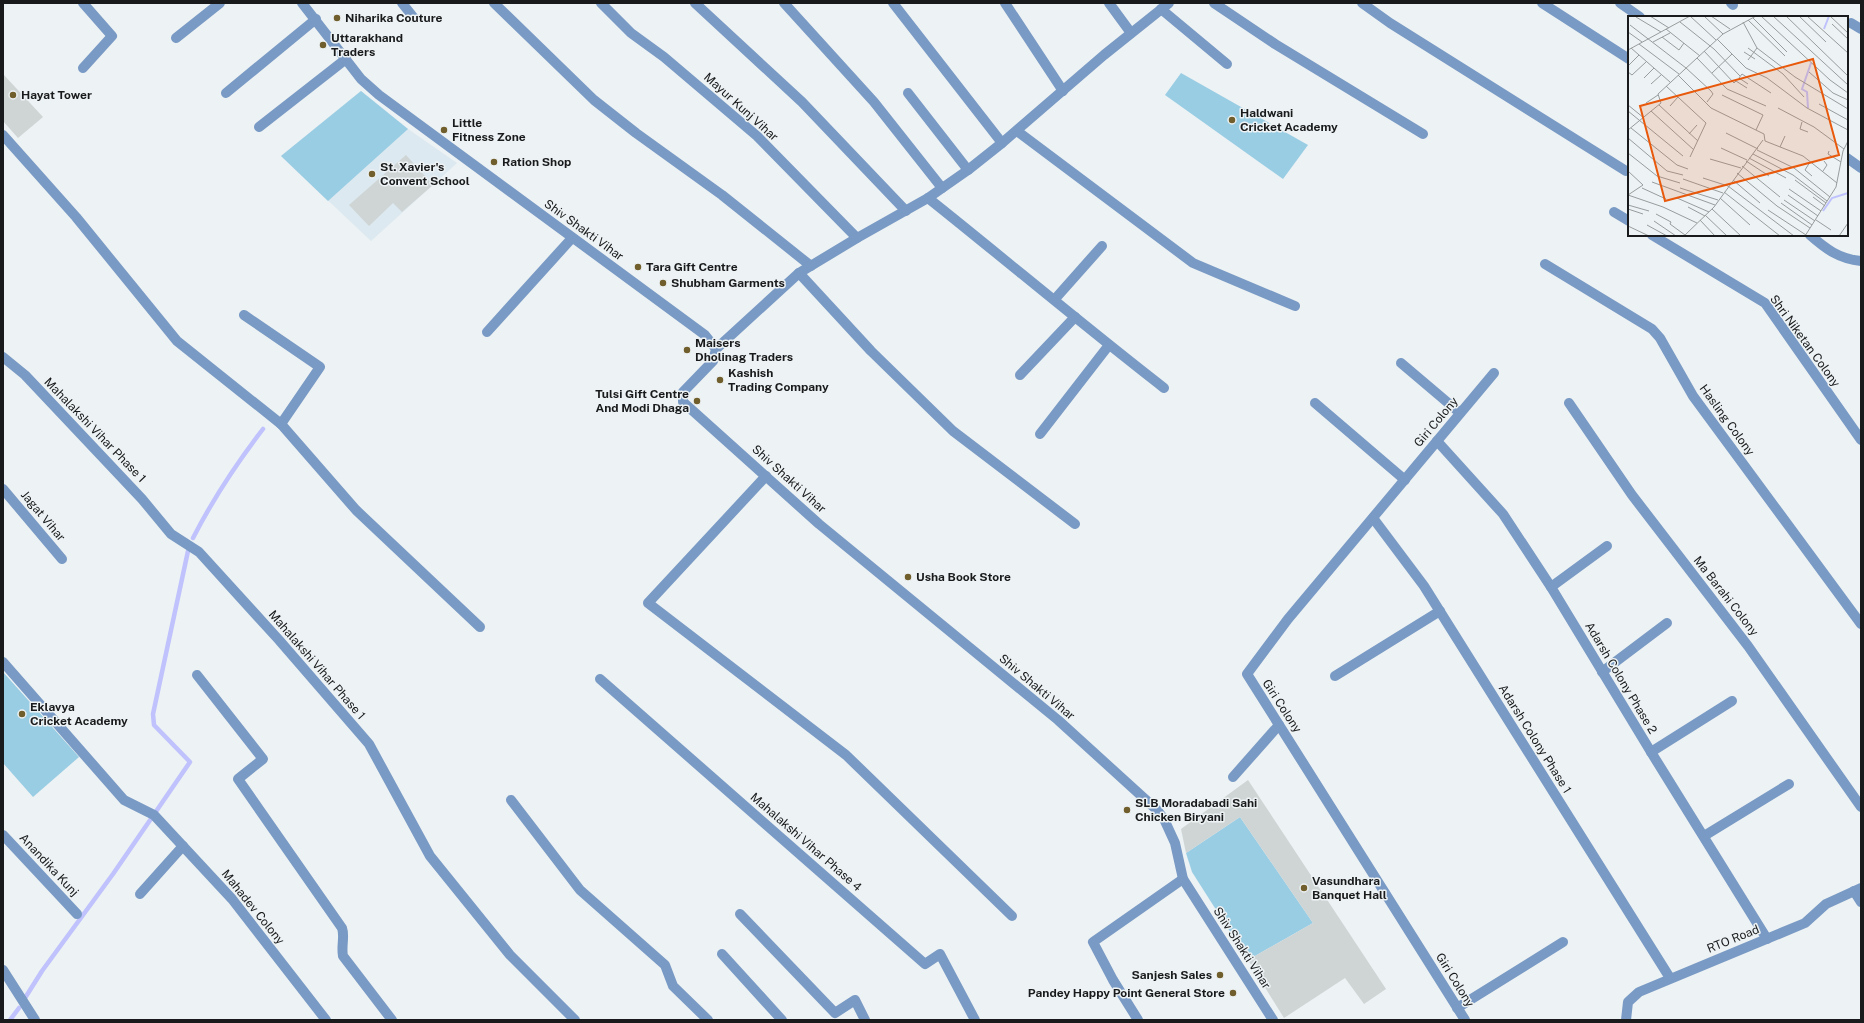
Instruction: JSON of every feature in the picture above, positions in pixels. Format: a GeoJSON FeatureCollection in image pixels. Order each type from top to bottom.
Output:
{"type":"FeatureCollection","features":[{"type":"Feature","properties":{"kind":"street"},"geometry":{"type":"LineString","coordinates":[[83,3],[112,36],[83,68]]}},
{"type":"Feature","properties":{"kind":"street"},"geometry":{"type":"LineString","coordinates":[[176,38],[220,3]]}},
{"type":"Feature","properties":{"kind":"street"},"geometry":{"type":"LineString","coordinates":[[402,3],[414,18]]}},
{"type":"Feature","properties":{"kind":"street"},"geometry":{"type":"LineString","coordinates":[[494,3],[594,100],[636,133],[722,195],[812,266]]}},
{"type":"Feature","properties":{"kind":"street","name":"Mayur Kunj Vihar"},"geometry":{"type":"LineString","coordinates":[[601,3],[631,33],[664,57],[757,136],[857,238]]}},
{"type":"Feature","properties":{"kind":"street"},"geometry":{"type":"LineString","coordinates":[[695,3],[802,102],[906,210]]}},
{"type":"Feature","properties":{"kind":"street"},"geometry":{"type":"LineString","coordinates":[[784,3],[874,102],[942,188]]}},
{"type":"Feature","properties":{"kind":"street"},"geometry":{"type":"LineString","coordinates":[[893,3],[1002,144]]}},
{"type":"Feature","properties":{"kind":"street"},"geometry":{"type":"LineString","coordinates":[[1005,3],[1063,91]]}},
{"type":"Feature","properties":{"kind":"street"},"geometry":{"type":"LineString","coordinates":[[1109,3],[1131,33]]}},
{"type":"Feature","properties":{"kind":"street"},"geometry":{"type":"LineString","coordinates":[[1214,3],[1275,44],[1423,134]]}},
{"type":"Feature","properties":{"kind":"street"},"geometry":{"type":"LineString","coordinates":[[1362,3],[1390,23],[1626,171]]}},
{"type":"Feature","properties":{"kind":"street"},"geometry":{"type":"LineString","coordinates":[[1542,3],[1628,58]]}},
{"type":"Feature","properties":{"kind":"street"},"geometry":{"type":"LineString","coordinates":[[1620,3],[1639,16]]}},
{"type":"Feature","properties":{"kind":"street","name":"Shiv Shakti Vihar"},"geometry":{"type":"LineString","coordinates":[[307,4],[316,19],[361,79],[379,95],[705,335],[716,349],[713,361],[683,392],[683,402],[819,524],[1058,720],[1157,810],[1164,819],[1175,842],[1183,879],[1273,1020]]}},
{"type":"Feature","properties":{"kind":"street"},"geometry":{"type":"LineString","coordinates":[[716,349],[799,273],[928,198],[968,170],[1002,144],[1131,33],[1165,6],[1227,64]]}},
{"type":"Feature","properties":{"kind":"street"},"geometry":{"type":"LineString","coordinates":[[226,93],[316,19]]}},
{"type":"Feature","properties":{"kind":"street"},"geometry":{"type":"LineString","coordinates":[[1851,23],[1861,29]]}},
{"type":"Feature","properties":{"kind":"street"},"geometry":{"type":"LineString","coordinates":[[259,127],[346,59]]}},
{"type":"Feature","properties":{"kind":"street"},"geometry":{"type":"LineString","coordinates":[[908,93],[968,170]]}},
{"type":"Feature","properties":{"kind":"street"},"geometry":{"type":"LineString","coordinates":[[1017,131],[1193,263],[1295,306]]}},
{"type":"Feature","properties":{"kind":"street"},"geometry":{"type":"LineString","coordinates":[[3,135],[76,217],[177,341],[282,424],[356,510],[480,627]]}},
{"type":"Feature","properties":{"kind":"street"},"geometry":{"type":"LineString","coordinates":[[1848,159],[1861,168]]}},
{"type":"Feature","properties":{"kind":"street"},"geometry":{"type":"LineString","coordinates":[[928,198],[1164,388]]}},
{"type":"Feature","properties":{"kind":"street"},"geometry":{"type":"LineString","coordinates":[[1614,212],[1628,220]]}},
{"type":"Feature","properties":{"kind":"street","name":"Shri Niketan Colony"},"geometry":{"type":"LineString","coordinates":[[1654,236],[1764,303],[1861,440]]}},
{"type":"Feature","properties":{"kind":"street"},"geometry":{"type":"LineString","coordinates":[[1811,236],[1837,256],[1848,260],[1861,261]]}},
{"type":"Feature","properties":{"kind":"street"},"geometry":{"type":"LineString","coordinates":[[487,332],[572,238]]}},
{"type":"Feature","properties":{"kind":"street"},"geometry":{"type":"LineString","coordinates":[[1055,299],[1102,246]]}},
{"type":"Feature","properties":{"kind":"street","name":"Hasling Colony"},"geometry":{"type":"LineString","coordinates":[[1545,264],[1652,329],[1660,338],[1693,396],[1861,624]]}},
{"type":"Feature","properties":{"kind":"street"},"geometry":{"type":"LineString","coordinates":[[799,273],[871,351],[953,432],[1075,524]]}},
{"type":"Feature","properties":{"kind":"street"},"geometry":{"type":"LineString","coordinates":[[244,315],[320,367],[282,424]]}},
{"type":"Feature","properties":{"kind":"street"},"geometry":{"type":"LineString","coordinates":[[1020,375],[1075,317]]}},
{"type":"Feature","properties":{"kind":"street"},"geometry":{"type":"LineString","coordinates":[[1040,434],[1109,345]]}},
{"type":"Feature","properties":{"kind":"street","name":"Mahalakshi Vihar Phase 1"},"geometry":{"type":"LineString","coordinates":[[3,357],[25,376],[142,499],[171,534],[199,552],[369,744],[430,856],[510,955],[575,1020]]}},
{"type":"Feature","properties":{"kind":"street"},"geometry":{"type":"LineString","coordinates":[[1401,363],[1460,413]]}},
{"type":"Feature","properties":{"kind":"street","name":"Giri Colony"},"geometry":{"type":"LineString","coordinates":[[1465,1020],[1247,674],[1288,619],[1494,373]]}},
{"type":"Feature","properties":{"kind":"street"},"geometry":{"type":"LineString","coordinates":[[1315,403],[1405,480]]}},
{"type":"Feature","properties":{"kind":"street","name":"Ma Barahi Colony"},"geometry":{"type":"LineString","coordinates":[[1569,403],[1632,495],[1748,646],[1861,807]]}},
{"type":"Feature","properties":{"kind":"street","name":"Adarsh Colony Phase 2"},"geometry":{"type":"LineString","coordinates":[[1437,441],[1503,514],[1551,587],[1767,939]]}},
{"type":"Feature","properties":{"kind":"street"},"geometry":{"type":"LineString","coordinates":[[766,476],[648,603],[846,755],[1012,916]]}},
{"type":"Feature","properties":{"kind":"street","name":"Jagat Vihar"},"geometry":{"type":"LineString","coordinates":[[3,489],[62,559]]}},
{"type":"Feature","properties":{"kind":"street","name":"Adarsh Colony Phase 1"},"geometry":{"type":"LineString","coordinates":[[1373,518],[1424,586],[1670,978]]}},
{"type":"Feature","properties":{"kind":"street"},"geometry":{"type":"LineString","coordinates":[[1551,587],[1607,546]]}},
{"type":"Feature","properties":{"kind":"street"},"geometry":{"type":"LineString","coordinates":[[1335,676],[1440,611]]}},
{"type":"Feature","properties":{"kind":"street"},"geometry":{"type":"LineString","coordinates":[[1602,672],[1667,624]]}},
{"type":"Feature","properties":{"kind":"street","name":"Mahadev Colony"},"geometry":{"type":"LineString","coordinates":[[3,662],[124,800],[154,816],[232,899],[326,1020]]}},
{"type":"Feature","properties":{"kind":"street"},"geometry":{"type":"LineString","coordinates":[[197,675],[262,759],[238,779],[342,928],[344,933],[342,948],[343,956],[392,1020]]}},
{"type":"Feature","properties":{"kind":"street","name":"Mahalakshi Vihar Phase 4"},"geometry":{"type":"LineString","coordinates":[[600,679],[925,964],[940,954],[975,1020]]}},
{"type":"Feature","properties":{"kind":"street"},"geometry":{"type":"LineString","coordinates":[[1651,752],[1732,701]]}},
{"type":"Feature","properties":{"kind":"street"},"geometry":{"type":"LineString","coordinates":[[1233,777],[1279,725]]}},
{"type":"Feature","properties":{"kind":"street"},"geometry":{"type":"LineString","coordinates":[[1704,836],[1789,784]]}},
{"type":"Feature","properties":{"kind":"street"},"geometry":{"type":"LineString","coordinates":[[511,800],[580,890],[665,965],[673,986],[708,1020]]}},
{"type":"Feature","properties":{"kind":"street","name":"Anandika Kunj"},"geometry":{"type":"LineString","coordinates":[[3,835],[77,914]]}},
{"type":"Feature","properties":{"kind":"street"},"geometry":{"type":"LineString","coordinates":[[140,894],[182,846]]}},
{"type":"Feature","properties":{"kind":"street"},"geometry":{"type":"LineString","coordinates":[[1138,1020],[1113,980],[1093,942],[1183,879]]}},
{"type":"Feature","properties":{"kind":"street"},"geometry":{"type":"LineString","coordinates":[[1858,890],[1861,902]]}},
{"type":"Feature","properties":{"kind":"street","name":"RTO Road"},"geometry":{"type":"LineString","coordinates":[[1626,1020],[1628,1002],[1639,992],[1805,923],[1826,904],[1858,890]]}},
{"type":"Feature","properties":{"kind":"street"},"geometry":{"type":"LineString","coordinates":[[740,914],[835,1013],[854,1000],[865,1020]]}},
{"type":"Feature","properties":{"kind":"street"},"geometry":{"type":"LineString","coordinates":[[1457,1008],[1563,942]]}},
{"type":"Feature","properties":{"kind":"street"},"geometry":{"type":"LineString","coordinates":[[722,954],[782,1020]]}},
{"type":"Feature","properties":{"kind":"street"},"geometry":{"type":"LineString","coordinates":[[3,970],[35,1020]]}},
{"type":"Feature","properties":{"kind":"shaded area","name":"Haldwani Cricket Academy"},"geometry":{"type":"Polygon","coordinates":[[[1181,73],[1308,145],[1283,179],[1165,95],[1181,73]]]}},
{"type":"Feature","properties":{"kind":"shaded area","name":"St. Xavier's Convent School"},"geometry":{"type":"Polygon","coordinates":[[[361,91],[408,129],[457,163],[371,241],[281,156],[361,91]]]}},
{"type":"Feature","properties":{"kind":"shaded area"},"geometry":{"type":"Polygon","coordinates":[[[361,91],[408,129],[328,201],[281,156],[361,91]]]}},
{"type":"Feature","properties":{"kind":"shaded area","name":"Eklavya Cricket Academy"},"geometry":{"type":"Polygon","coordinates":[[[3,672],[79,757],[33,797],[3,763],[3,672]]]}},
{"type":"Feature","properties":{"kind":"shaded area"},"geometry":{"type":"Polygon","coordinates":[[[1240,817],[1313,923],[1248,960],[1192,872],[1186,853],[1240,817]]]}},
{"type":"Feature","properties":{"kind":"building","name":"Hayat Tower"},"geometry":{"type":"Polygon","coordinates":[[[3,74],[43,117],[18,138],[3,121],[3,74]]]}},
{"type":"Feature","properties":{"kind":"building"},"geometry":{"type":"Polygon","coordinates":[[[406,155],[433,185],[402,212],[393,203],[369,226],[349,205],[406,155]]]}},
{"type":"Feature","properties":{"kind":"building","name":"Vasundhara Banquet Hall"},"geometry":{"type":"Polygon","coordinates":[[[1248,780],[1386,989],[1364,1004],[1345,978],[1284,1018],[1248,960],[1313,923],[1240,817],[1186,853],[1181,829],[1248,780]]]}},
{"type":"Feature","properties":{"kind":"waterway"},"geometry":{"type":"LineString","coordinates":[[193,538],[225,482],[263,429]]}},
{"type":"Feature","properties":{"kind":"waterway"},"geometry":{"type":"LineString","coordinates":[[25,998],[42,971],[113,874],[190,762],[154,725],[153,714],[188,551]]}},
{"type":"Feature","properties":{"kind":"waterway"},"geometry":{"type":"LineString","coordinates":[[10,1020],[19,1008]]}},
{"type":"Feature","properties":{"kind":"place","name":"Niharika Couture"},"geometry":{"type":"Point","coordinates":[337,18]}},
{"type":"Feature","properties":{"kind":"place","name":"Uttarakhand Traders"},"geometry":{"type":"Point","coordinates":[323,45]}},
{"type":"Feature","properties":{"kind":"place","name":"Hayat Tower"},"geometry":{"type":"Point","coordinates":[13,95]}},
{"type":"Feature","properties":{"kind":"place","name":"Haldwani Cricket Academy"},"geometry":{"type":"Point","coordinates":[1232,120]}},
{"type":"Feature","properties":{"kind":"place","name":"Little Fitness Zone"},"geometry":{"type":"Point","coordinates":[444,130]}},
{"type":"Feature","properties":{"kind":"place","name":"Ration Shop"},"geometry":{"type":"Point","coordinates":[494,162]}},
{"type":"Feature","properties":{"kind":"place","name":"St. Xavier's Convent School"},"geometry":{"type":"Point","coordinates":[372,174]}},
{"type":"Feature","properties":{"kind":"place","name":"Tara Gift Centre"},"geometry":{"type":"Point","coordinates":[638,267]}},
{"type":"Feature","properties":{"kind":"place","name":"Shubham Garments"},"geometry":{"type":"Point","coordinates":[663,283]}},
{"type":"Feature","properties":{"kind":"place","name":"Maisers Dholinag Traders"},"geometry":{"type":"Point","coordinates":[687,350]}},
{"type":"Feature","properties":{"kind":"place","name":"Kashish Trading Company"},"geometry":{"type":"Point","coordinates":[720,380]}},
{"type":"Feature","properties":{"kind":"place","name":"Tulsi Gift Centre And Modi Dhaga"},"geometry":{"type":"Point","coordinates":[697,401]}},
{"type":"Feature","properties":{"kind":"place","name":"Usha Book Store"},"geometry":{"type":"Point","coordinates":[908,577]}},
{"type":"Feature","properties":{"kind":"place","name":"Eklavya Cricket Academy"},"geometry":{"type":"Point","coordinates":[22,714]}},
{"type":"Feature","properties":{"kind":"place","name":"SLB Moradabadi Sahi Chicken Biryani"},"geometry":{"type":"Point","coordinates":[1127,810]}},
{"type":"Feature","properties":{"kind":"place","name":"Vasundhara Banquet Hall"},"geometry":{"type":"Point","coordinates":[1304,888]}},
{"type":"Feature","properties":{"kind":"place","name":"Sanjesh Sales"},"geometry":{"type":"Point","coordinates":[1220,975]}},
{"type":"Feature","properties":{"kind":"place","name":"Pandey Happy Point General Store"},"geometry":{"type":"Point","coordinates":[1233,993]}}]}
